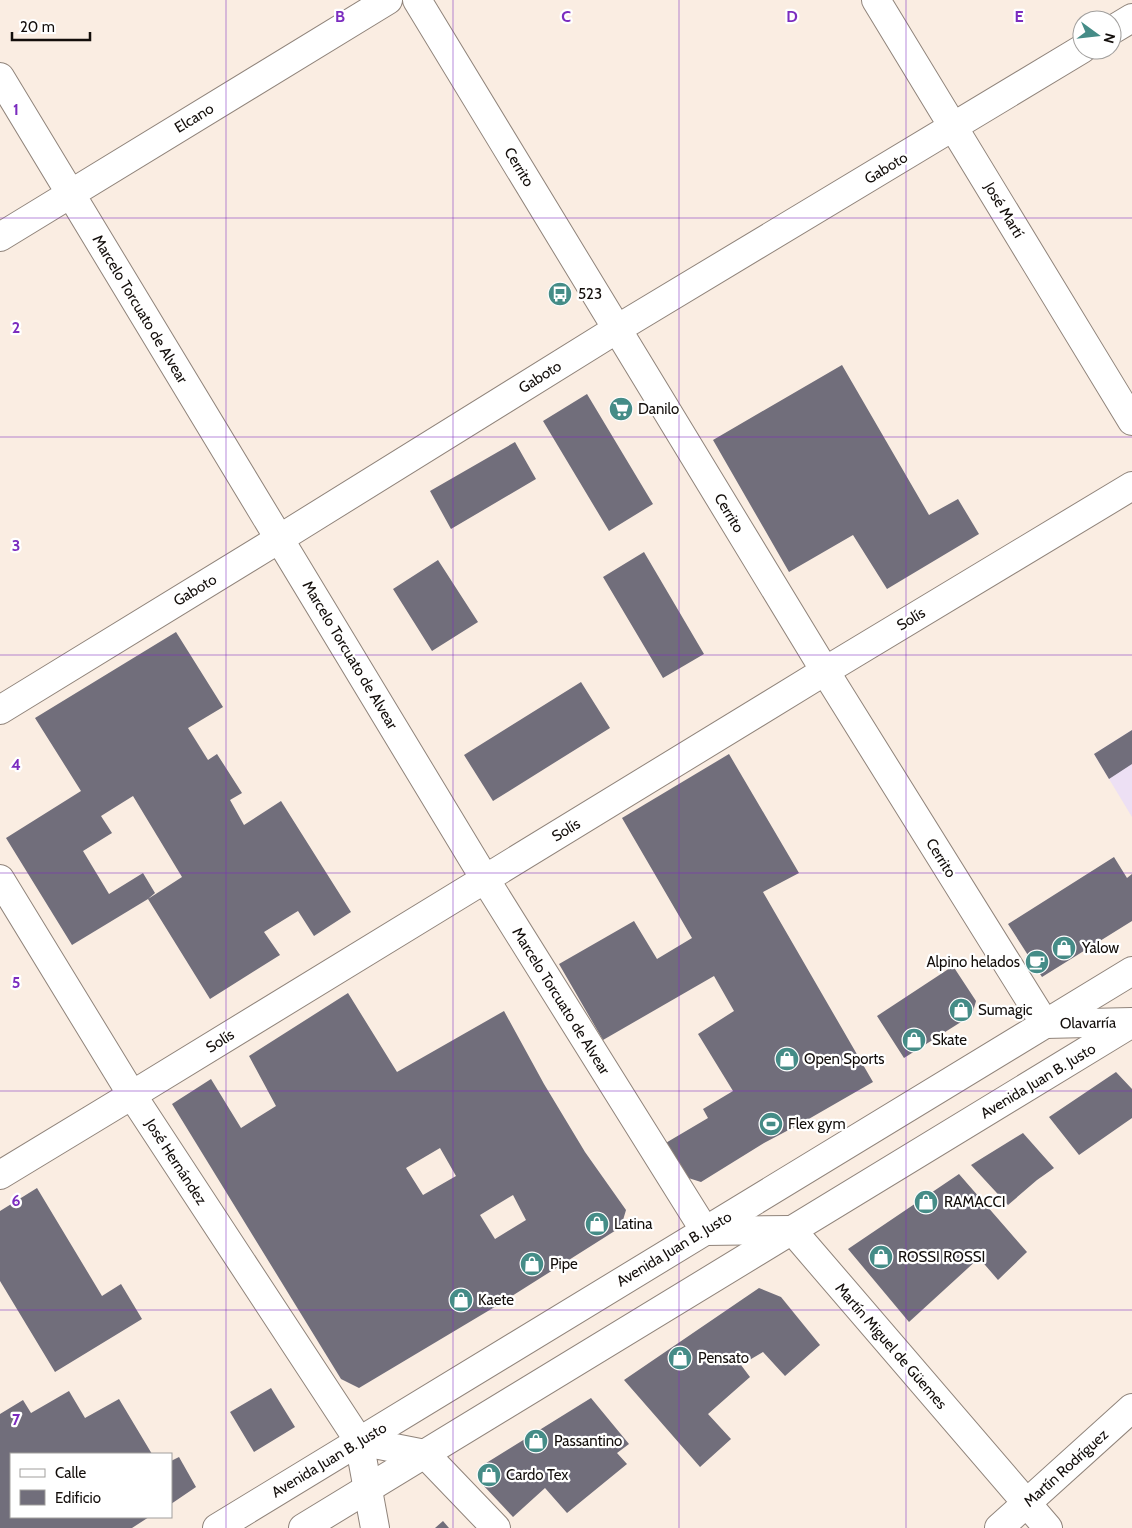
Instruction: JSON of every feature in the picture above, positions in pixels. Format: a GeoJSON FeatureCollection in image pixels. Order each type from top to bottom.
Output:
{"type":"FeatureCollection","features":[{"type":"Feature","properties":{"kind":"street","name":"Elcano"},"geometry":{"type":"LineString","coordinates":[[0,237],[388,0]]}},
{"type":"Feature","properties":{"kind":"street","name":"Cerrito"},"geometry":{"type":"LineString","coordinates":[[417,0],[825,671],[1044,1024]]}},
{"type":"Feature","properties":{"kind":"street","name":"José Martí"},"geometry":{"type":"LineString","coordinates":[[876,0],[1132,421]]}},
{"type":"Feature","properties":{"kind":"street","name":"Gaboto"},"geometry":{"type":"LineString","coordinates":[[0,710],[280,539],[617,329],[1072,55]]}},
{"type":"Feature","properties":{"kind":"street","name":"Marcelo Torcuato de Alvear"},"geometry":{"type":"LineString","coordinates":[[0,77],[485,879],[705,1231]]}},
{"type":"Feature","properties":{"kind":"street","name":"Solís"},"geometry":{"type":"LineString","coordinates":[[0,1175],[825,671],[1132,486]]}},
{"type":"Feature","properties":{"kind":"street","name":"José Hernández"},"geometry":{"type":"LineString","coordinates":[[0,879],[132,1095],[359,1441]]}},
{"type":"Feature","properties":{"kind":"street","name":"Avenida Juan B. Justo"},"geometry":{"type":"LineString","coordinates":[[217,1528],[1132,971]]}},
{"type":"Feature","properties":{"kind":"street","name":"Avenida Juan B. Justo"},"geometry":{"type":"LineString","coordinates":[[303,1528],[1132,1023]]}},
{"type":"Feature","properties":{"kind":"street","name":"Olavarría"},"geometry":{"type":"LineString","coordinates":[[1044,1024],[1132,1023]]}},
{"type":"Feature","properties":{"kind":"street"},"geometry":{"type":"LineString","coordinates":[[705,1231],[792,1230]]}},
{"type":"Feature","properties":{"kind":"street","name":"Martín Miguel de Güemes"},"geometry":{"type":"LineString","coordinates":[[792,1230],[1048,1528]]}},
{"type":"Feature","properties":{"kind":"street","name":"Martín Rodríguez"},"geometry":{"type":"LineString","coordinates":[[1000,1528],[1132,1408]]}},
{"type":"Feature","properties":{"kind":"street"},"geometry":{"type":"LineString","coordinates":[[375,1528],[359,1441],[425,1454],[496,1528]]}},
{"type":"Feature","properties":{"kind":"shaded area"},"geometry":{"type":"Polygon","coordinates":[[[1132,730],[1132,817],[1094,754],[1132,730]]]}},
{"type":"Feature","properties":{"kind":"building"},"geometry":{"type":"Polygon","coordinates":[[[842,365],[929,515],[958,499],[979,534],[887,589],[853,535],[789,572],[713,440],[842,365]]]}},
{"type":"Feature","properties":{"kind":"building"},"geometry":{"type":"Polygon","coordinates":[[[587,394],[653,504],[609,531],[543,421],[587,394]]]}},
{"type":"Feature","properties":{"kind":"building"},"geometry":{"type":"Polygon","coordinates":[[[515,442],[536,479],[451,529],[430,491],[515,442]]]}},
{"type":"Feature","properties":{"kind":"building"},"geometry":{"type":"Polygon","coordinates":[[[644,552],[704,654],[663,678],[603,577],[644,552]]]}},
{"type":"Feature","properties":{"kind":"building"},"geometry":{"type":"Polygon","coordinates":[[[438,560],[478,622],[432,651],[393,589],[438,560]]]}},
{"type":"Feature","properties":{"kind":"building"},"geometry":{"type":"Polygon","coordinates":[[[176,632],[223,707],[188,728],[208,760],[217,754],[242,793],[230,800],[244,825],[281,801],[351,912],[314,936],[298,911],[264,932],[280,955],[210,999],[148,899],[72,945],[6,838],[81,791],[35,718],[176,632]],[[133,796],[101,816],[112,833],[83,851],[109,894],[143,873],[155,893],[148,899],[182,877],[133,796]]]}},
{"type":"Feature","properties":{"kind":"building"},"geometry":{"type":"Polygon","coordinates":[[[581,682],[610,728],[493,801],[464,755],[581,682]]]}},
{"type":"Feature","properties":{"kind":"building"},"geometry":{"type":"Polygon","coordinates":[[[1132,730],[1132,764],[1109,779],[1094,754],[1132,730]]]}},
{"type":"Feature","properties":{"kind":"building"},"geometry":{"type":"Polygon","coordinates":[[[729,754],[799,873],[763,892],[873,1082],[764,1143],[701,1182],[682,1176],[664,1144],[708,1118],[703,1109],[733,1091],[698,1034],[734,1011],[714,976],[603,1040],[559,964],[634,921],[657,959],[692,938],[622,818],[729,754]]]}},
{"type":"Feature","properties":{"kind":"building"},"geometry":{"type":"Polygon","coordinates":[[[1114,857],[1127,878],[1132,874],[1132,921],[1042,977],[1008,924],[1114,857]]]}},
{"type":"Feature","properties":{"kind":"building"},"geometry":{"type":"Polygon","coordinates":[[[953,966],[976,1001],[972,1015],[904,1058],[877,1016],[953,966]]]}},
{"type":"Feature","properties":{"kind":"building"},"geometry":{"type":"Polygon","coordinates":[[[348,993],[397,1072],[504,1011],[544,1084],[585,1152],[626,1210],[621,1227],[493,1308],[359,1388],[341,1379],[172,1104],[211,1079],[241,1128],[276,1106],[249,1056],[348,993]],[[440,1148],[406,1168],[423,1195],[456,1176],[440,1148]],[[513,1195],[480,1215],[495,1239],[526,1220],[513,1195]]]}},
{"type":"Feature","properties":{"kind":"building"},"geometry":{"type":"Polygon","coordinates":[[[1116,1072],[1132,1089],[1132,1118],[1079,1155],[1049,1117],[1116,1072]]]}},
{"type":"Feature","properties":{"kind":"building"},"geometry":{"type":"Polygon","coordinates":[[[1023,1133],[1054,1168],[1008,1205],[971,1165],[1023,1133]]]}},
{"type":"Feature","properties":{"kind":"building"},"geometry":{"type":"Polygon","coordinates":[[[959,1174],[1027,1252],[998,1280],[979,1258],[909,1322],[848,1249],[959,1174]]]}},
{"type":"Feature","properties":{"kind":"building"},"geometry":{"type":"Polygon","coordinates":[[[37,1188],[102,1296],[121,1284],[142,1319],[55,1372],[0,1281],[0,1211],[37,1188]]]}},
{"type":"Feature","properties":{"kind":"building"},"geometry":{"type":"Polygon","coordinates":[[[759,1288],[781,1297],[820,1345],[785,1376],[763,1352],[741,1365],[750,1377],[708,1414],[731,1439],[700,1467],[624,1380],[759,1288]]]}},
{"type":"Feature","properties":{"kind":"building"},"geometry":{"type":"Polygon","coordinates":[[[271,1388],[295,1427],[254,1452],[230,1412],[271,1388]]]}},
{"type":"Feature","properties":{"kind":"building"},"geometry":{"type":"Polygon","coordinates":[[[69,1391],[85,1418],[119,1399],[151,1453],[10,1453],[10,1518],[147,1518],[132,1528],[0,1528],[0,1414],[23,1400],[31,1413],[69,1391]]]}},
{"type":"Feature","properties":{"kind":"building"},"geometry":{"type":"Polygon","coordinates":[[[591,1398],[629,1444],[617,1453],[627,1464],[567,1513],[545,1488],[513,1517],[483,1485],[483,1465],[591,1398]]]}},
{"type":"Feature","properties":{"kind":"building"},"geometry":{"type":"Polygon","coordinates":[[[179,1457],[196,1487],[172,1503],[172,1460],[179,1457]]]}},
{"type":"Feature","properties":{"kind":"building"},"geometry":{"type":"Polygon","coordinates":[[[443,1521],[449,1528],[435,1528],[443,1521]]]}},
{"type":"Feature","properties":{"kind":"place","name":"523"},"geometry":{"type":"Point","coordinates":[560,294]}},
{"type":"Feature","properties":{"kind":"place","name":"Danilo"},"geometry":{"type":"Point","coordinates":[621,409]}},
{"type":"Feature","properties":{"kind":"place","name":"Yalow"},"geometry":{"type":"Point","coordinates":[1064,948]}},
{"type":"Feature","properties":{"kind":"place","name":"Alpino helados"},"geometry":{"type":"Point","coordinates":[1037,962]}},
{"type":"Feature","properties":{"kind":"place","name":"Sumagic"},"geometry":{"type":"Point","coordinates":[961,1010]}},
{"type":"Feature","properties":{"kind":"place","name":"Skate"},"geometry":{"type":"Point","coordinates":[914,1040]}},
{"type":"Feature","properties":{"kind":"place","name":"Open Sports"},"geometry":{"type":"Point","coordinates":[787,1059]}},
{"type":"Feature","properties":{"kind":"place","name":"Flex gym"},"geometry":{"type":"Point","coordinates":[771,1124]}},
{"type":"Feature","properties":{"kind":"place","name":"RAMACCI"},"geometry":{"type":"Point","coordinates":[926,1202]}},
{"type":"Feature","properties":{"kind":"place","name":"Latina"},"geometry":{"type":"Point","coordinates":[597,1224]}},
{"type":"Feature","properties":{"kind":"place","name":"ROSSI ROSSI"},"geometry":{"type":"Point","coordinates":[881,1257]}},
{"type":"Feature","properties":{"kind":"place","name":"Pipe"},"geometry":{"type":"Point","coordinates":[532,1264]}},
{"type":"Feature","properties":{"kind":"place","name":"Kaete"},"geometry":{"type":"Point","coordinates":[461,1300]}},
{"type":"Feature","properties":{"kind":"place","name":"Pensato"},"geometry":{"type":"Point","coordinates":[680,1358]}},
{"type":"Feature","properties":{"kind":"place","name":"Passantino"},"geometry":{"type":"Point","coordinates":[536,1441]}},
{"type":"Feature","properties":{"kind":"place","name":"Cardo Tex"},"geometry":{"type":"Point","coordinates":[489,1475]}}]}
